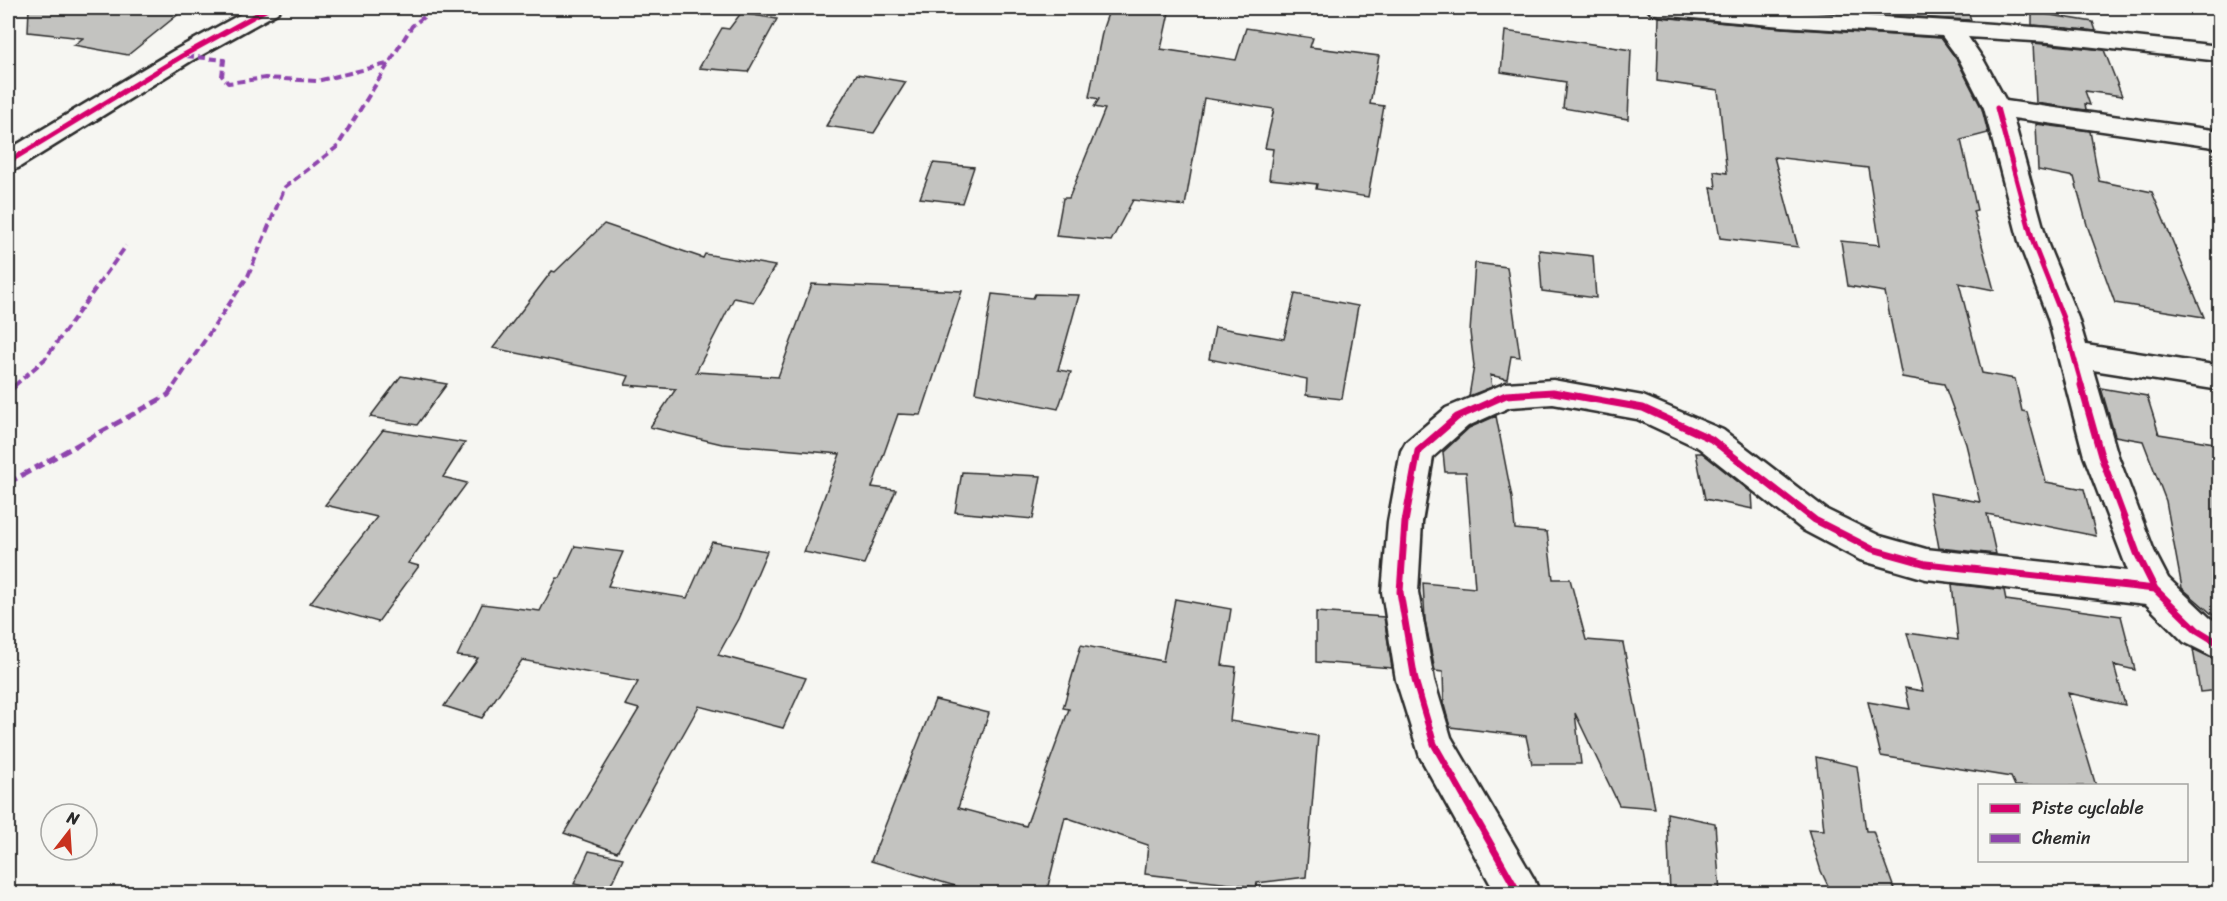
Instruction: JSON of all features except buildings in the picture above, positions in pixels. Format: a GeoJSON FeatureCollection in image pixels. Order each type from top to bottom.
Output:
{"type":"FeatureCollection","features":[{"type":"Feature","properties":{"kind":"street"},"geometry":{"type":"LineString","coordinates":[[8,162],[182,56],[269,8]]}},
{"type":"Feature","properties":{"kind":"street"},"geometry":{"type":"LineString","coordinates":[[1659,8],[1782,19],[2049,35],[2220,54]]}},
{"type":"Feature","properties":{"kind":"street"},"geometry":{"type":"LineString","coordinates":[[1949,28],[1971,59],[1997,108],[2034,245],[2063,318],[2101,456],[2137,553],[2155,589],[2198,630],[2220,644]]}},
{"type":"Feature","properties":{"kind":"street"},"geometry":{"type":"LineString","coordinates":[[1997,108],[2220,140]]}},
{"type":"Feature","properties":{"kind":"street"},"geometry":{"type":"LineString","coordinates":[[2073,355],[2220,378]]}},
{"type":"Feature","properties":{"kind":"street"},"geometry":{"type":"LineString","coordinates":[[1519,894],[1434,744],[1414,680],[1400,592],[1405,522],[1418,451],[1457,417],[1506,395],[1553,392],[1643,408],[1711,439],[1815,520],[1872,549],[1926,564],[2155,589]]}},
{"type":"Feature","properties":{"kind":"marked path"},"geometry":{"type":"LineString","coordinates":[[8,483],[168,395],[248,276],[285,187],[337,147],[412,26],[435,8]]}},
{"type":"Feature","properties":{"kind":"marked path"},"geometry":{"type":"LineString","coordinates":[[186,56],[224,60],[222,76],[228,83],[265,78],[317,81],[387,64]]}},
{"type":"Feature","properties":{"kind":"marked path"},"geometry":{"type":"LineString","coordinates":[[8,392],[45,359],[126,246]]}},
{"type":"Feature","properties":{"kind":"cycle path"},"geometry":{"type":"LineString","coordinates":[[8,162],[182,56],[269,8]]}},
{"type":"Feature","properties":{"kind":"cycle path"},"geometry":{"type":"LineString","coordinates":[[1997,108],[2034,245],[2063,318],[2101,456],[2137,553],[2155,589],[2197,630],[2220,644]]}},
{"type":"Feature","properties":{"kind":"cycle path"},"geometry":{"type":"LineString","coordinates":[[1519,894],[1434,744],[1415,680],[1400,592],[1405,522],[1418,451],[1457,417],[1506,395],[1553,392],[1643,408],[1711,439],[1815,520],[1872,549],[1926,564],[2155,589]]}}]}
